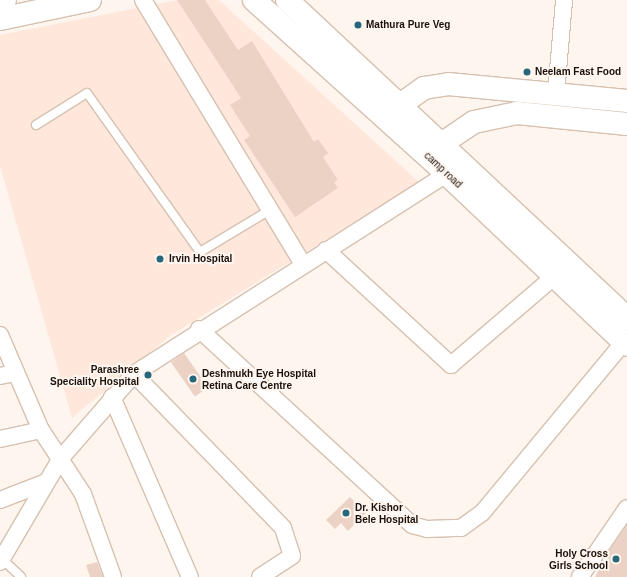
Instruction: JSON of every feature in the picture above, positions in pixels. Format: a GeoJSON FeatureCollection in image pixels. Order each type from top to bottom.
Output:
{"type":"FeatureCollection","features":[{"type":"Feature","properties":{"kind":"main road"},"geometry":{"type":"LineString","coordinates":[[0,1],[5,0]]}},
{"type":"Feature","properties":{"kind":"main road"},"geometry":{"type":"LineString","coordinates":[[0,19],[90,0]]}},
{"type":"Feature","properties":{"kind":"main road","name":"camp road"},"geometry":{"type":"LineString","coordinates":[[254,0],[392,110],[507,217],[627,318]]}},
{"type":"Feature","properties":{"kind":"main road"},"geometry":{"type":"LineString","coordinates":[[287,0],[392,110],[424,88],[448,84],[627,101]]}},
{"type":"Feature","properties":{"kind":"main road"},"geometry":{"type":"LineString","coordinates":[[434,148],[474,122],[517,113],[627,124]]}},
{"type":"Feature","properties":{"kind":"main road","name":"camp road"},"geometry":{"type":"LineString","coordinates":[[507,217],[555,276],[626,343]]}},
{"type":"Feature","properties":{"kind":"street"},"geometry":{"type":"LineString","coordinates":[[143,0],[303,264]]}},
{"type":"Feature","properties":{"kind":"street"},"geometry":{"type":"LineString","coordinates":[[556,94],[564,0]]}},
{"type":"Feature","properties":{"kind":"street"},"geometry":{"type":"LineString","coordinates":[[1,561],[62,458],[112,397],[134,374],[200,329],[455,168]]}},
{"type":"Feature","properties":{"kind":"street"},"geometry":{"type":"LineString","coordinates":[[326,250],[451,365],[555,276]]}},
{"type":"Feature","properties":{"kind":"street"},"geometry":{"type":"LineString","coordinates":[[200,329],[412,524],[427,529],[461,528],[482,513],[626,343]]}},
{"type":"Feature","properties":{"kind":"street"},"geometry":{"type":"LineString","coordinates":[[0,335],[7,374],[41,430],[62,458],[83,494],[113,577]]}},
{"type":"Feature","properties":{"kind":"street"},"geometry":{"type":"LineString","coordinates":[[134,374],[283,528],[292,556],[260,577]]}},
{"type":"Feature","properties":{"kind":"street"},"geometry":{"type":"LineString","coordinates":[[112,397],[190,577]]}},
{"type":"Feature","properties":{"kind":"street"},"geometry":{"type":"LineString","coordinates":[[0,439],[41,430]]}},
{"type":"Feature","properties":{"kind":"street"},"geometry":{"type":"LineString","coordinates":[[0,500],[47,482]]}},
{"type":"Feature","properties":{"kind":"street"},"geometry":{"type":"LineString","coordinates":[[580,577],[627,508]]}},
{"type":"Feature","properties":{"kind":"lane"},"geometry":{"type":"LineString","coordinates":[[36,125],[87,93],[200,252],[270,210]]}},
{"type":"Feature","properties":{"kind":"lane"},"geometry":{"type":"LineString","coordinates":[[1,561],[21,577]]}},
{"type":"Feature","properties":{"kind":"shaded area","name":"Irvin Hospital"},"geometry":{"type":"Polygon","coordinates":[[[178,0],[219,0],[419,182],[170,336],[72,418],[0,166],[0,35],[178,0]]]}},
{"type":"Feature","properties":{"kind":"building"},"geometry":{"type":"Polygon","coordinates":[[[177,0],[205,0],[238,50],[252,41],[314,142],[318,139],[328,153],[323,157],[338,180],[334,182],[338,188],[295,217],[244,140],[250,136],[230,105],[241,98],[177,0]]]}},
{"type":"Feature","properties":{"kind":"building"},"geometry":{"type":"Polygon","coordinates":[[[184,353],[208,387],[195,397],[171,362],[184,353]]]}},
{"type":"Feature","properties":{"kind":"building"},"geometry":{"type":"Polygon","coordinates":[[[350,497],[366,513],[348,531],[341,523],[335,529],[326,520],[350,497]]]}},
{"type":"Feature","properties":{"kind":"building","name":"Holy Cross Girls School"},"geometry":{"type":"Polygon","coordinates":[[[627,525],[627,577],[595,577],[607,554],[627,525]]]}},
{"type":"Feature","properties":{"kind":"building"},"geometry":{"type":"Polygon","coordinates":[[[97,562],[103,577],[90,577],[86,565],[97,562]]]}},
{"type":"Feature","properties":{"kind":"place","name":"Mathura Pure Veg"},"geometry":{"type":"Point","coordinates":[358,25]}},
{"type":"Feature","properties":{"kind":"place","name":"Neelam Fast Food"},"geometry":{"type":"Point","coordinates":[527,72]}},
{"type":"Feature","properties":{"kind":"place","name":"Irvin Hospital"},"geometry":{"type":"Point","coordinates":[160,259]}},
{"type":"Feature","properties":{"kind":"place","name":"Parashree Speciality Hospital"},"geometry":{"type":"Point","coordinates":[148,375]}},
{"type":"Feature","properties":{"kind":"place","name":"Deshmukh Eye Hospital Retina Care Centre"},"geometry":{"type":"Point","coordinates":[193,379]}},
{"type":"Feature","properties":{"kind":"place","name":"Dr. Kishor Bele Hospital"},"geometry":{"type":"Point","coordinates":[346,513]}},
{"type":"Feature","properties":{"kind":"place","name":"Holy Cross Girls School"},"geometry":{"type":"Point","coordinates":[616,559]}}]}
